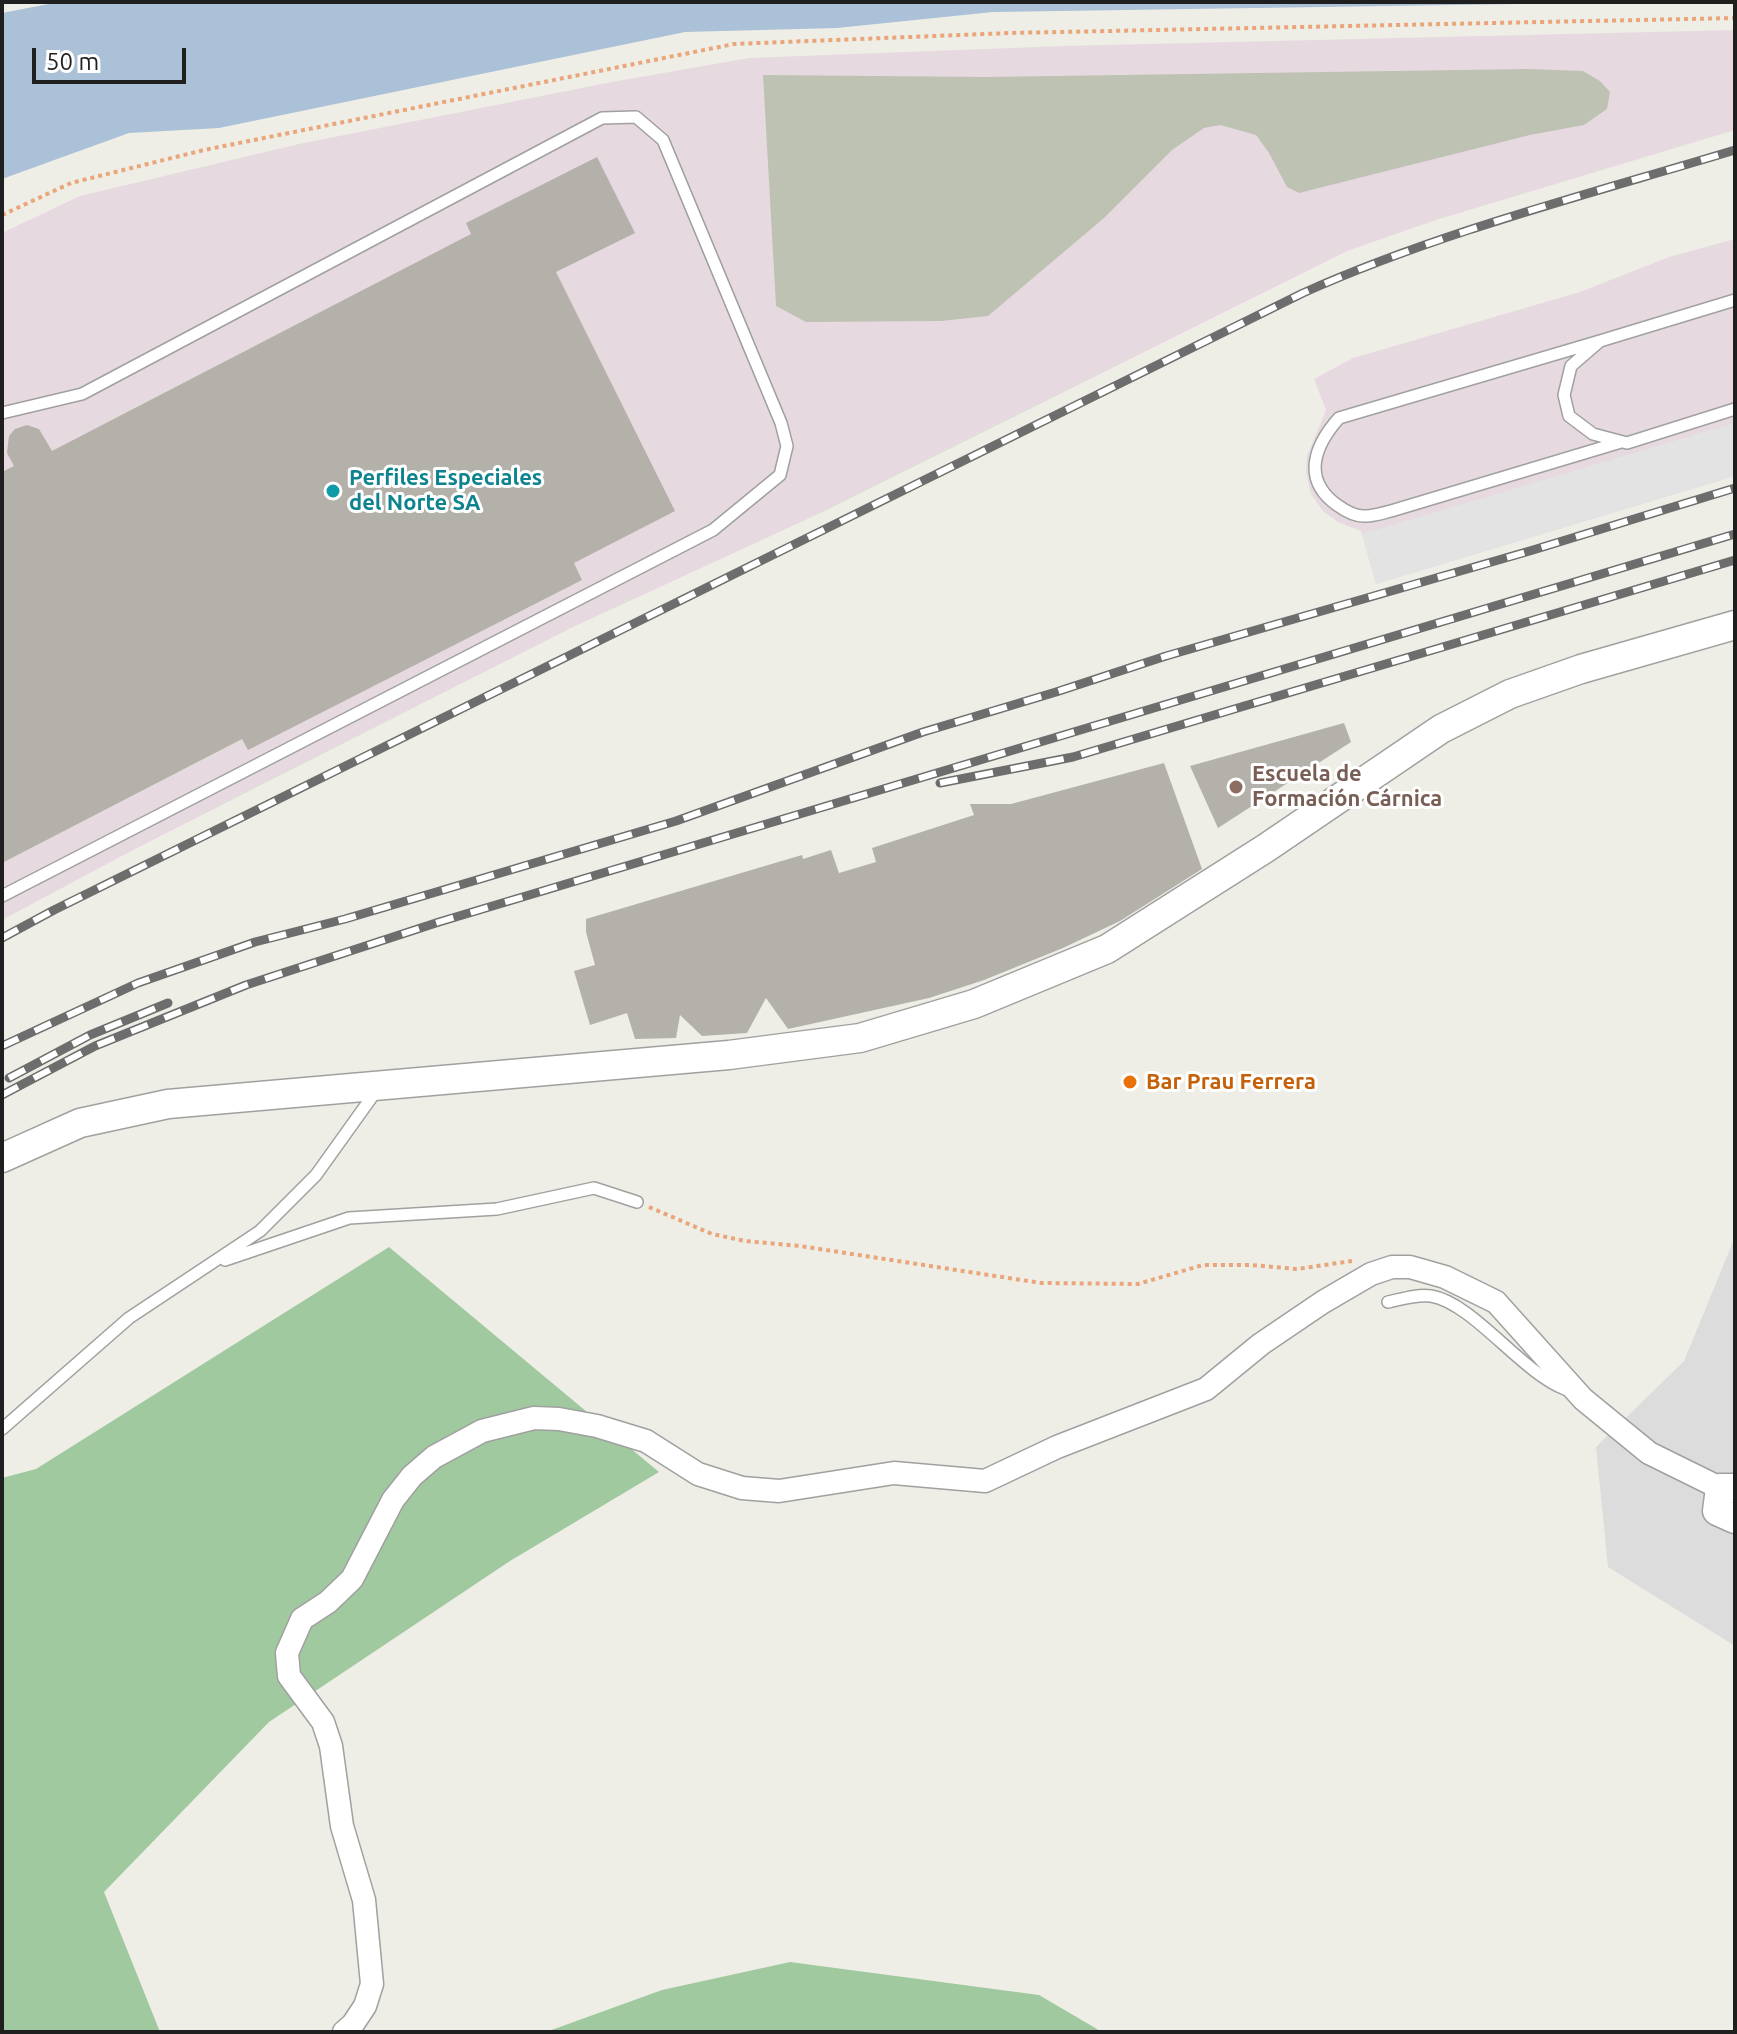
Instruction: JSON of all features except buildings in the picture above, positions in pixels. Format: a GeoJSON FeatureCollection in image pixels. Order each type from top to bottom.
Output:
{"type":"FeatureCollection","features":[{"type":"Feature","properties":{"kind":"street"},"geometry":{"type":"LineString","coordinates":[[2,1158],[80,1123],[168,1104],[729,1055],[860,1038],[974,1004],[1107,949],[1266,848],[1441,729],[1510,694],[1581,669],[1735,625]]}},
{"type":"Feature","properties":{"kind":"street"},"geometry":{"type":"LineString","coordinates":[[344,2032],[365,2006],[372,1984],[364,1900],[342,1826],[331,1746],[323,1722],[289,1676],[287,1653],[302,1619],[328,1602],[352,1579],[393,1500],[412,1476],[434,1457],[482,1431],[534,1418],[597,1426],[646,1441],[698,1474],[742,1488],[779,1491],[894,1473],[985,1481],[1057,1447],[1206,1389],[1261,1344],[1323,1302],[1371,1274],[1392,1267],[1410,1267],[1445,1277],[1496,1302],[1577,1392],[1649,1453],[1727,1488],[1717,1511],[1735,1519]]}},
{"type":"Feature","properties":{"kind":"lane"},"geometry":{"type":"LineString","coordinates":[[2,413],[82,394],[602,118],[636,117],[663,140],[781,423],[787,446],[780,475],[713,530],[2,896]]}},
{"type":"Feature","properties":{"kind":"lane"},"geometry":{"type":"LineString","coordinates":[[1621,442],[1364,517],[1344,510],[1327,497],[1315,477],[1315,454],[1324,435],[1339,418],[1735,300]]}},
{"type":"Feature","properties":{"kind":"lane"},"geometry":{"type":"LineString","coordinates":[[1600,341],[1571,366],[1564,395],[1569,416],[1593,434],[1627,443],[1735,409]]}},
{"type":"Feature","properties":{"kind":"lane"},"geometry":{"type":"LineString","coordinates":[[2,1429],[129,1318],[260,1231],[293,1201],[316,1175],[381,1083]]}},
{"type":"Feature","properties":{"kind":"lane"},"geometry":{"type":"LineString","coordinates":[[209,1265],[349,1218],[497,1209],[594,1188],[637,1202]]}},
{"type":"Feature","properties":{"kind":"lane"},"geometry":{"type":"LineString","coordinates":[[1388,1302],[1420,1295],[1436,1297],[1474,1320],[1561,1388],[1577,1392]]}},
{"type":"Feature","properties":{"kind":"path"},"geometry":{"type":"LineString","coordinates":[[2,215],[71,183],[204,150],[734,44],[1010,33],[1735,18]]}},
{"type":"Feature","properties":{"kind":"path"},"geometry":{"type":"LineString","coordinates":[[637,1202],[712,1234],[745,1241],[800,1246],[1041,1283],[1138,1284],[1203,1265],[1297,1269],[1361,1260]]}},
{"type":"Feature","properties":{"kind":"shaded area"},"geometry":{"type":"Polygon","coordinates":[[[1735,30],[1735,130],[1436,220],[1347,251],[827,510],[571,628],[133,850],[2,920],[2,233],[80,196],[299,144],[749,58],[1064,46],[1735,30]]]}},
{"type":"Feature","properties":{"kind":"shaded area"},"geometry":{"type":"Polygon","coordinates":[[[1528,69],[1583,71],[1600,81],[1610,92],[1607,109],[1584,125],[1530,135],[1299,193],[1287,187],[1256,135],[1220,125],[1204,128],[1172,150],[1104,218],[988,316],[941,321],[806,322],[776,306],[763,75],[986,77],[1528,69]]]}},
{"type":"Feature","properties":{"kind":"shaded area"},"geometry":{"type":"Polygon","coordinates":[[[1735,239],[1735,476],[1376,584],[1361,531],[1338,522],[1323,511],[1311,494],[1306,472],[1307,456],[1326,410],[1314,379],[1353,358],[1580,292],[1669,257],[1735,239]]]}},
{"type":"Feature","properties":{"kind":"shaded area"},"geometry":{"type":"Polygon","coordinates":[[[1735,423],[1735,476],[1376,584],[1362,534],[1735,423]]]}},
{"type":"Feature","properties":{"kind":"shaded area"},"geometry":{"type":"Polygon","coordinates":[[[1735,1237],[1735,1646],[1608,1567],[1596,1447],[1684,1361],[1735,1237]]]}},
{"type":"Feature","properties":{"kind":"green space"},"geometry":{"type":"Polygon","coordinates":[[[389,1247],[659,1472],[510,1561],[269,1722],[104,1892],[160,2032],[2,2032],[2,1478],[36,1469],[389,1247]]]}},
{"type":"Feature","properties":{"kind":"green space"},"geometry":{"type":"Polygon","coordinates":[[[790,1962],[1039,1995],[1102,2032],[546,2032],[662,1990],[790,1962]]]}},
{"type":"Feature","properties":{"kind":"water"},"geometry":{"type":"Polygon","coordinates":[[[59,2],[1649,2],[993,12],[837,28],[685,32],[219,128],[129,133],[2,179],[2,13],[59,2]]]}},
{"type":"Feature","properties":{"kind":"railway"},"geometry":{"type":"LineString","coordinates":[[2,938],[1303,293],[1463,232],[1735,150]]}},
{"type":"Feature","properties":{"kind":"railway"},"geometry":{"type":"LineString","coordinates":[[2,1046],[138,983],[255,942],[345,919],[676,821],[923,732],[1166,656],[1735,488]]}},
{"type":"Feature","properties":{"kind":"railway"},"geometry":{"type":"LineString","coordinates":[[2,1095],[95,1046],[246,985],[439,922],[1735,534]]}},
{"type":"Feature","properties":{"kind":"railway"},"geometry":{"type":"LineString","coordinates":[[940,783],[1073,757],[1735,560]]}},
{"type":"Feature","properties":{"kind":"railway"},"geometry":{"type":"LineString","coordinates":[[9,1078],[90,1035],[168,1003]]}},
{"type":"Feature","properties":{"kind":"place","name":"Perfiles Especiales del Norte SA"},"geometry":{"type":"Point","coordinates":[333,491]}},
{"type":"Feature","properties":{"kind":"place","name":"Escuela de Formación Cárnica"},"geometry":{"type":"Point","coordinates":[1236,787]}},
{"type":"Feature","properties":{"kind":"place","name":"Bar Prau Ferrera"},"geometry":{"type":"Point","coordinates":[1130,1082]}}]}
